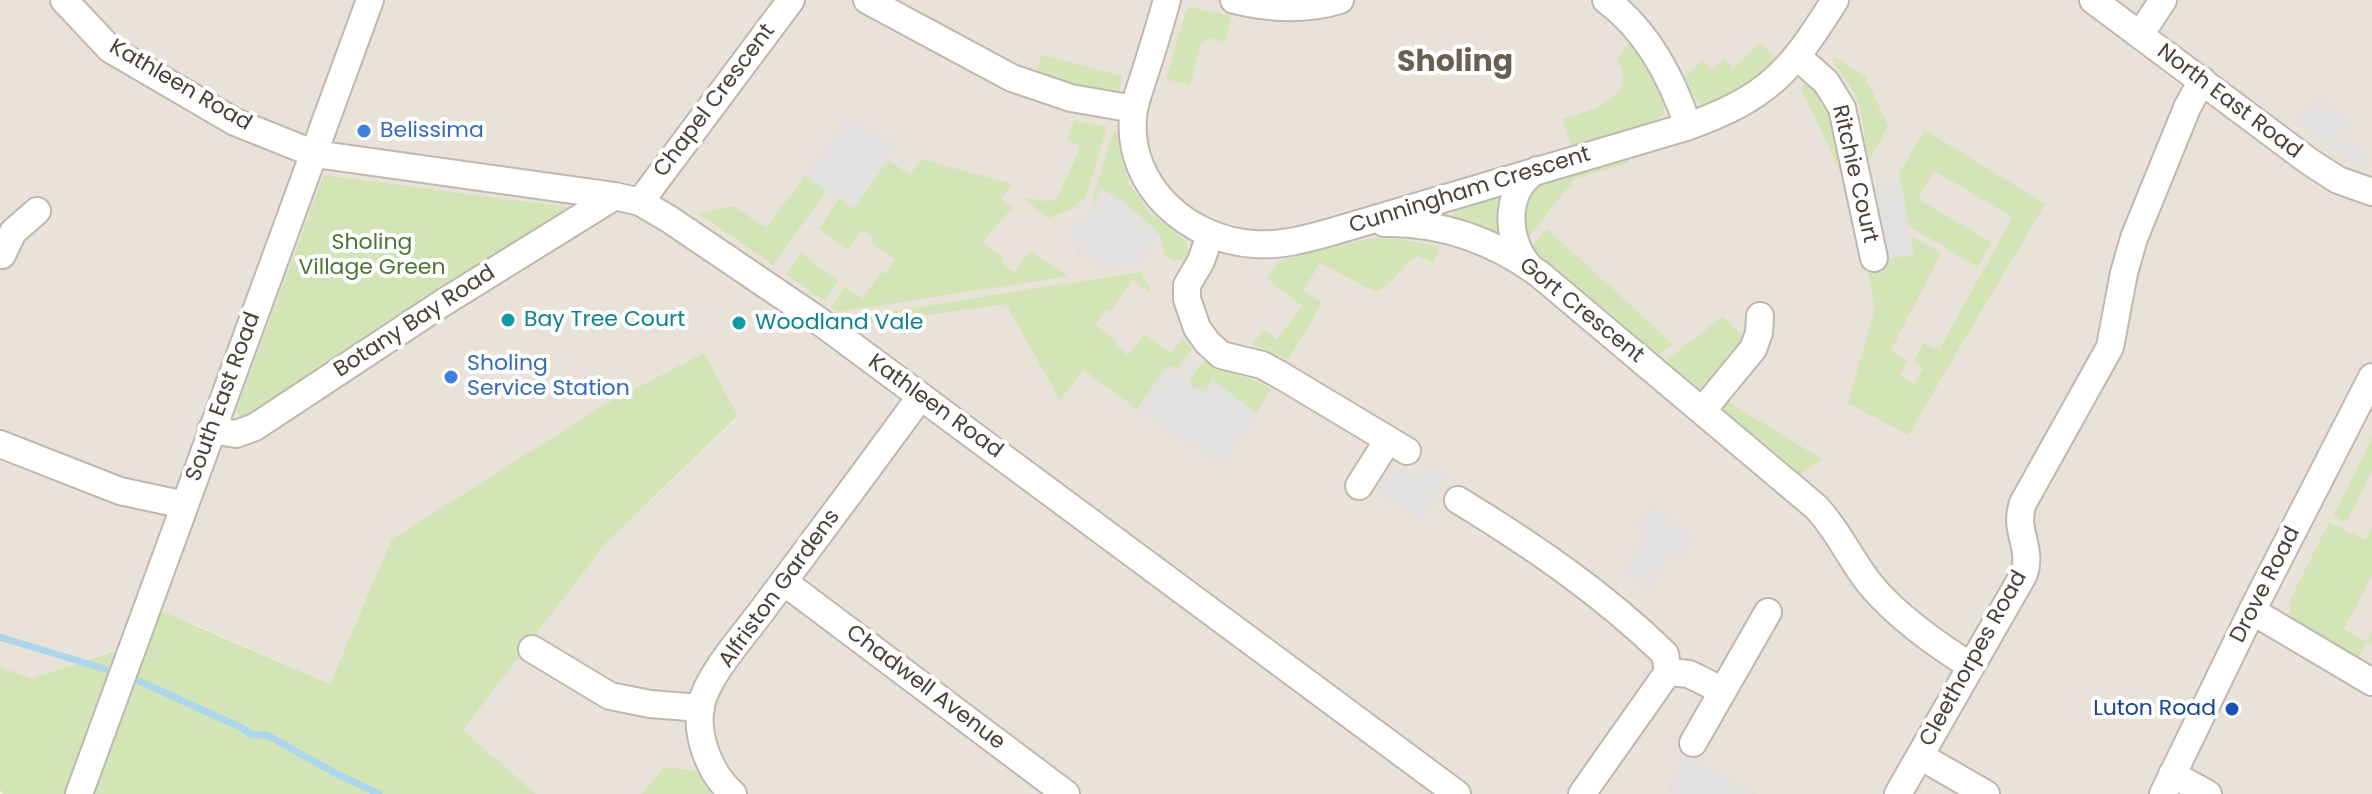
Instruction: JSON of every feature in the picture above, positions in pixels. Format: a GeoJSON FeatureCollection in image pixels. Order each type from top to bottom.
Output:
{"type":"FeatureCollection","features":[{"type":"Feature","properties":{"kind":"street","name":"Kathleen Road"},"geometry":{"type":"LineString","coordinates":[[64,0],[110,49],[235,122],[315,154],[628,199],[669,219],[792,302],[921,396],[1457,794]]}},
{"type":"Feature","properties":{"kind":"street","name":"South East Road"},"geometry":{"type":"LineString","coordinates":[[79,794],[370,0]]}},
{"type":"Feature","properties":{"kind":"street","name":"Chapel Crescent"},"geometry":{"type":"LineString","coordinates":[[628,199],[791,0]]}},
{"type":"Feature","properties":{"kind":"street"},"geometry":{"type":"LineString","coordinates":[[867,0],[1012,78],[1071,98],[1134,109]]}},
{"type":"Feature","properties":{"kind":"street","name":"Cunningham Crescent"},"geometry":{"type":"LineString","coordinates":[[1167,0],[1134,109],[1136,152],[1154,191],[1180,218],[1210,235],[1253,244],[1279,244],[1353,226],[1721,114],[1751,98],[1778,78],[1798,57],[1835,0]]}},
{"type":"Feature","properties":{"kind":"street"},"geometry":{"type":"LineString","coordinates":[[1234,0],[1294,8],[1340,0]]}},
{"type":"Feature","properties":{"kind":"street"},"geometry":{"type":"LineString","coordinates":[[1606,0],[1633,23],[1652,49],[1671,83],[1688,126]]}},
{"type":"Feature","properties":{"kind":"street","name":"North East Road"},"geometry":{"type":"LineString","coordinates":[[2093,0],[2331,176],[2372,192]]}},
{"type":"Feature","properties":{"kind":"street"},"geometry":{"type":"LineString","coordinates":[[2140,35],[2163,0]]}},
{"type":"Feature","properties":{"kind":"street","name":"Ritchie Court"},"geometry":{"type":"LineString","coordinates":[[1798,57],[1826,82],[1842,108],[1874,258]]}},
{"type":"Feature","properties":{"kind":"street","name":"Cleethorpes Road"},"geometry":{"type":"LineString","coordinates":[[1898,794],[2024,574],[2027,551],[2018,522],[2023,503],[2110,347],[2128,255],[2187,108],[2202,80]]}},
{"type":"Feature","properties":{"kind":"street"},"geometry":{"type":"LineString","coordinates":[[1530,267],[1517,250],[1511,221],[1519,187],[1537,170]]}},
{"type":"Feature","properties":{"kind":"street","name":"Botany Bay Road"},"geometry":{"type":"LineString","coordinates":[[211,430],[236,434],[255,427],[441,304],[628,199]]}},
{"type":"Feature","properties":{"kind":"street"},"geometry":{"type":"LineString","coordinates":[[2,255],[8,225],[37,211]]}},
{"type":"Feature","properties":{"kind":"street","name":"Gort Crescent"},"geometry":{"type":"LineString","coordinates":[[1353,226],[1394,223],[1443,229],[1489,243],[1530,267],[1826,517],[1859,570],[1879,595],[1951,654],[1971,666]]}},
{"type":"Feature","properties":{"kind":"street"},"geometry":{"type":"LineString","coordinates":[[1210,235],[1201,261],[1187,285],[1191,314],[1207,342],[1221,355],[1262,365],[1397,445],[1359,486]]}},
{"type":"Feature","properties":{"kind":"street"},"geometry":{"type":"LineString","coordinates":[[1702,411],[1753,349],[1759,333],[1760,316]]}},
{"type":"Feature","properties":{"kind":"street","name":"Drove Road"},"geometry":{"type":"LineString","coordinates":[[2168,784],[2252,611],[2372,377]]}},
{"type":"Feature","properties":{"kind":"street","name":"Alfriston Gardens"},"geometry":{"type":"LineString","coordinates":[[701,708],[712,680],[921,396]]}},
{"type":"Feature","properties":{"kind":"street"},"geometry":{"type":"LineString","coordinates":[[0,444],[120,491],[185,505]]}},
{"type":"Feature","properties":{"kind":"street"},"geometry":{"type":"LineString","coordinates":[[1458,500],[1562,567],[1627,618],[1665,654],[1668,672],[1582,794]]}},
{"type":"Feature","properties":{"kind":"street","name":"Chadwell Avenue"},"geometry":{"type":"LineString","coordinates":[[784,582],[1066,794]]}},
{"type":"Feature","properties":{"kind":"street"},"geometry":{"type":"LineString","coordinates":[[2252,611],[2372,682]]}},
{"type":"Feature","properties":{"kind":"street"},"geometry":{"type":"LineString","coordinates":[[1693,743],[1768,612]]}},
{"type":"Feature","properties":{"kind":"street"},"geometry":{"type":"LineString","coordinates":[[532,649],[610,696],[650,704],[701,708],[705,751],[719,779],[733,794]]}},
{"type":"Feature","properties":{"kind":"street"},"geometry":{"type":"LineString","coordinates":[[1668,672],[1689,674],[1723,691]]}},
{"type":"Feature","properties":{"kind":"street"},"geometry":{"type":"LineString","coordinates":[[1920,756],[1986,794]]}},
{"type":"Feature","properties":{"kind":"street"},"geometry":{"type":"LineString","coordinates":[[2168,784],[2208,794]]}},
{"type":"Feature","properties":{"kind":"shaded area"},"geometry":{"type":"Polygon","coordinates":[[[0,0],[2372,0],[2372,794],[715,794],[663,767],[642,794],[536,794],[463,730],[606,543],[738,417],[391,540],[330,684],[194,624],[31,678],[0,667],[0,0]]]}},
{"type":"Feature","properties":{"kind":"shaded area"},"geometry":{"type":"Polygon","coordinates":[[[2317,96],[2355,125],[2346,138],[2370,156],[2364,165],[2346,160],[2297,122],[2317,96]]]}},
{"type":"Feature","properties":{"kind":"shaded area"},"geometry":{"type":"Polygon","coordinates":[[[846,119],[899,143],[854,209],[805,176],[846,119]]]}},
{"type":"Feature","properties":{"kind":"shaded area"},"geometry":{"type":"Polygon","coordinates":[[[1900,180],[1914,253],[1867,263],[1852,189],[1900,180]]]}},
{"type":"Feature","properties":{"kind":"shaded area"},"geometry":{"type":"Polygon","coordinates":[[[1100,188],[1126,203],[1159,234],[1142,263],[1095,270],[1092,254],[1076,256],[1070,220],[1090,211],[1100,188]]]}},
{"type":"Feature","properties":{"kind":"shaded area"},"geometry":{"type":"Polygon","coordinates":[[[1168,366],[1178,368],[1190,379],[1193,388],[1199,391],[1205,390],[1212,380],[1256,413],[1225,467],[1185,444],[1137,409],[1168,366]]]}},
{"type":"Feature","properties":{"kind":"shaded area"},"geometry":{"type":"Polygon","coordinates":[[[1429,463],[1449,475],[1422,521],[1376,493],[1388,472],[1410,469],[1421,475],[1429,463]]]}},
{"type":"Feature","properties":{"kind":"shaded area"},"geometry":{"type":"Polygon","coordinates":[[[1652,505],[1696,539],[1680,561],[1669,555],[1649,592],[1623,571],[1646,535],[1636,524],[1652,505]]]}},
{"type":"Feature","properties":{"kind":"shaded area"},"geometry":{"type":"Polygon","coordinates":[[[1685,756],[1757,794],[1673,794],[1667,791],[1685,756]]]}},
{"type":"Feature","properties":{"kind":"green space"},"geometry":{"type":"Polygon","coordinates":[[[1190,7],[1231,16],[1226,42],[1209,38],[1201,42],[1190,86],[1166,79],[1186,11],[1190,7]]]}},
{"type":"Feature","properties":{"kind":"green space"},"geometry":{"type":"Polygon","coordinates":[[[1629,43],[1658,86],[1664,105],[1663,115],[1650,123],[1571,145],[1563,119],[1597,107],[1617,93],[1623,73],[1617,60],[1629,43]]]}},
{"type":"Feature","properties":{"kind":"green space"},"geometry":{"type":"Polygon","coordinates":[[[1760,43],[1778,60],[1744,88],[1724,99],[1703,105],[1692,93],[1685,76],[1703,60],[1711,70],[1725,59],[1733,69],[1760,43]]]}},
{"type":"Feature","properties":{"kind":"green space"},"geometry":{"type":"Polygon","coordinates":[[[1042,55],[1123,76],[1118,96],[1034,78],[1042,55]]]}},
{"type":"Feature","properties":{"kind":"green space"},"geometry":{"type":"Polygon","coordinates":[[[1833,56],[1865,76],[1888,126],[1867,165],[1858,102],[1835,66],[1833,56]]]}},
{"type":"Feature","properties":{"kind":"green space"},"geometry":{"type":"Polygon","coordinates":[[[1807,79],[1831,108],[1849,190],[1801,88],[1807,79]]]}},
{"type":"Feature","properties":{"kind":"green space"},"geometry":{"type":"Polygon","coordinates":[[[1074,120],[1107,127],[1086,196],[1070,210],[1048,218],[1022,197],[1056,200],[1081,146],[1067,140],[1074,120]]]}},
{"type":"Feature","properties":{"kind":"green space"},"geometry":{"type":"Polygon","coordinates":[[[1925,130],[2045,204],[1908,435],[1848,403],[1875,309],[1867,263],[1914,254],[1911,235],[1941,253],[1891,350],[1907,361],[1900,376],[1914,383],[1923,368],[1914,362],[1923,343],[1939,350],[2013,217],[1934,171],[1918,199],[1991,242],[1978,267],[1909,226],[1899,173],[1925,130]]]}},
{"type":"Feature","properties":{"kind":"green space"},"geometry":{"type":"Polygon","coordinates":[[[1114,131],[1118,131],[1119,149],[1129,183],[1149,212],[1185,240],[1189,252],[1184,259],[1176,261],[1164,255],[1159,234],[1126,203],[1101,189],[1094,201],[1092,199],[1114,131]]]}},
{"type":"Feature","properties":{"kind":"green space"},"geometry":{"type":"Polygon","coordinates":[[[1626,156],[1629,163],[1575,179],[1525,241],[1523,216],[1528,201],[1537,189],[1564,173],[1626,156]]]}},
{"type":"Feature","properties":{"kind":"green space"},"geometry":{"type":"Polygon","coordinates":[[[921,159],[1012,184],[1001,200],[1012,208],[982,242],[1005,259],[1002,263],[1014,272],[1030,251],[1068,276],[839,312],[831,307],[845,286],[862,299],[881,272],[885,274],[895,259],[871,242],[874,238],[862,230],[848,249],[819,229],[839,198],[854,208],[888,160],[910,175],[921,159]]]}},
{"type":"Feature","properties":{"kind":"green space","name":"Sholing Village Green"},"geometry":{"type":"Polygon","coordinates":[[[324,175],[581,209],[246,421],[236,411],[324,175]]]}},
{"type":"Feature","properties":{"kind":"green space"},"geometry":{"type":"Polygon","coordinates":[[[805,176],[827,190],[773,265],[699,214],[733,206],[766,228],[805,176]]]}},
{"type":"Feature","properties":{"kind":"green space"},"geometry":{"type":"Polygon","coordinates":[[[1493,196],[1503,199],[1501,229],[1495,235],[1453,219],[1458,207],[1493,196]]]}},
{"type":"Feature","properties":{"kind":"green space"},"geometry":{"type":"Polygon","coordinates":[[[1547,229],[1673,344],[1654,360],[1528,251],[1547,229]]]}},
{"type":"Feature","properties":{"kind":"green space"},"geometry":{"type":"Polygon","coordinates":[[[1373,238],[1400,239],[1439,247],[1434,263],[1416,256],[1376,292],[1320,263],[1303,290],[1322,303],[1288,360],[1252,345],[1264,329],[1277,340],[1302,306],[1267,278],[1281,260],[1373,238]]]}},
{"type":"Feature","properties":{"kind":"green space"},"geometry":{"type":"Polygon","coordinates":[[[801,253],[838,281],[824,301],[786,274],[801,253]]]}},
{"type":"Feature","properties":{"kind":"green space"},"geometry":{"type":"Polygon","coordinates":[[[1141,272],[1151,290],[1149,292],[1133,280],[1110,311],[1106,310],[1095,325],[1118,342],[1116,346],[1128,355],[1144,334],[1171,354],[1183,337],[1192,349],[1178,368],[1167,366],[1137,409],[1084,370],[1060,400],[1006,304],[856,325],[848,318],[1141,272]]]}},
{"type":"Feature","properties":{"kind":"green space"},"geometry":{"type":"Polygon","coordinates":[[[1723,316],[1745,339],[1708,392],[1696,394],[1661,365],[1723,316]]]}},
{"type":"Feature","properties":{"kind":"green space"},"geometry":{"type":"Polygon","coordinates":[[[704,353],[738,416],[606,543],[463,730],[536,794],[92,794],[157,609],[330,684],[391,540],[604,405],[704,353]]]}},
{"type":"Feature","properties":{"kind":"green space"},"geometry":{"type":"Polygon","coordinates":[[[1203,361],[1271,389],[1256,413],[1213,380],[1205,390],[1193,388],[1190,379],[1203,361]]]}},
{"type":"Feature","properties":{"kind":"green space"},"geometry":{"type":"Polygon","coordinates":[[[1728,402],[1822,459],[1794,478],[1724,418],[1723,404],[1728,402]]]}},
{"type":"Feature","properties":{"kind":"green space"},"geometry":{"type":"Polygon","coordinates":[[[2372,438],[2372,471],[2346,522],[2333,516],[2372,438]]]}},
{"type":"Feature","properties":{"kind":"green space"},"geometry":{"type":"Polygon","coordinates":[[[2329,522],[2366,540],[2372,528],[2372,575],[2344,629],[2366,642],[2358,658],[2291,616],[2290,600],[2329,522]]]}},
{"type":"Feature","properties":{"kind":"green space"},"geometry":{"type":"Polygon","coordinates":[[[121,649],[65,794],[3,794],[0,790],[0,667],[31,678],[121,649]]]}},
{"type":"Feature","properties":{"kind":"green space"},"geometry":{"type":"Polygon","coordinates":[[[663,767],[696,771],[715,794],[642,794],[663,767]]]}},
{"type":"Feature","properties":{"kind":"waterway"},"geometry":{"type":"LineString","coordinates":[[0,637],[105,669]]}},
{"type":"Feature","properties":{"kind":"waterway"},"geometry":{"type":"LineString","coordinates":[[139,681],[252,735],[267,735],[379,794]]}},
{"type":"Feature","properties":{"kind":"place","name":"Belissima"},"geometry":{"type":"Point","coordinates":[364,131]}},
{"type":"Feature","properties":{"kind":"place","name":"Bay Tree Court"},"geometry":{"type":"Point","coordinates":[508,320]}},
{"type":"Feature","properties":{"kind":"place","name":"Woodland Vale"},"geometry":{"type":"Point","coordinates":[739,323]}},
{"type":"Feature","properties":{"kind":"place","name":"Sholing Service Station"},"geometry":{"type":"Point","coordinates":[451,377]}},
{"type":"Feature","properties":{"kind":"place","name":"Luton Road"},"geometry":{"type":"Point","coordinates":[2232,709]}},
{"type":"Feature","properties":{"kind":"district","name":"Sholing"},"geometry":{"type":"Point","coordinates":[1455,63]}}]}
